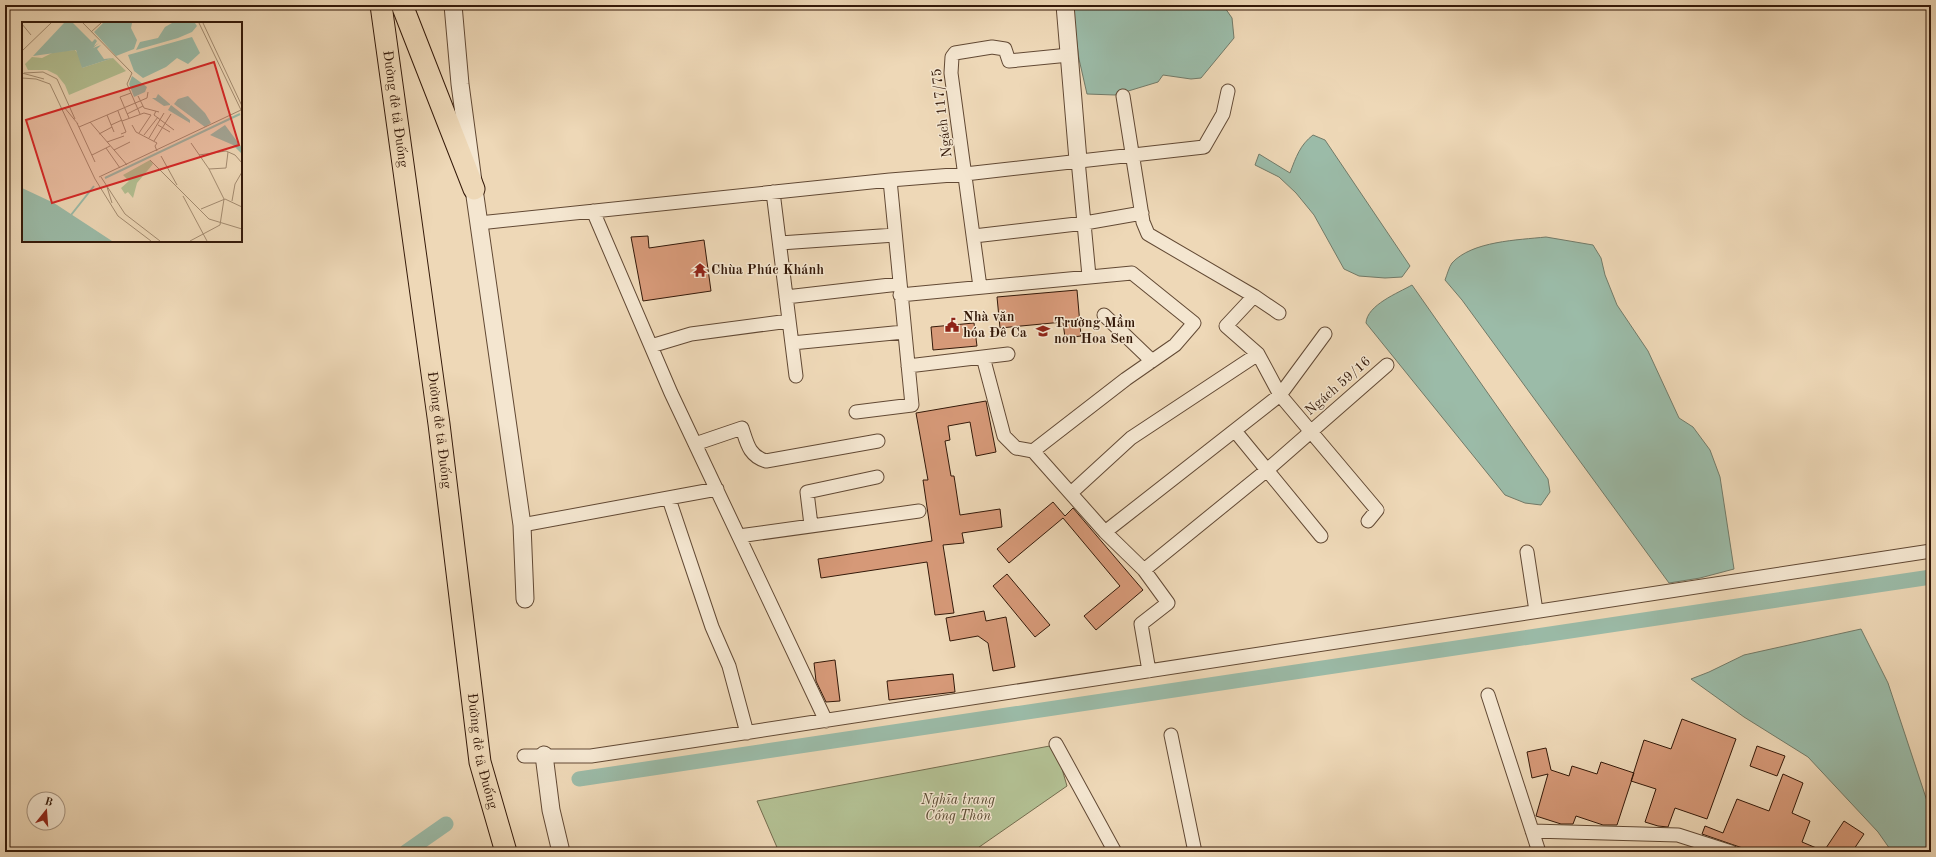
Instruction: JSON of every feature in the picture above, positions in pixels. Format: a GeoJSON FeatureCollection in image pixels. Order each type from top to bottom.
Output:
{"type":"FeatureCollection","features":[{"type":"Feature","properties":{"kind":"main road","name":"Đường đê tả Đuống"},"geometry":{"type":"LineString","coordinates":[[381,5],[439,424],[480,762],[506,852]]}},
{"type":"Feature","properties":{"kind":"main road"},"geometry":{"type":"LineString","coordinates":[[402,5],[474,189]]}},
{"type":"Feature","properties":{"kind":"street"},"geometry":{"type":"LineString","coordinates":[[453,5],[460,84],[522,525],[525,599]]}},
{"type":"Feature","properties":{"kind":"street"},"geometry":{"type":"LineString","coordinates":[[1065,5],[1089,276]]}},
{"type":"Feature","properties":{"kind":"street","name":"Ngách 117/75"},"geometry":{"type":"LineString","coordinates":[[965,174],[951,73],[952,57],[955,53],[992,47],[1006,49],[1009,61],[1069,55]]}},
{"type":"Feature","properties":{"kind":"street"},"geometry":{"type":"LineString","coordinates":[[479,223],[890,180],[965,174],[1078,160],[1204,147],[1223,114],[1228,91]]}},
{"type":"Feature","properties":{"kind":"street"},"geometry":{"type":"LineString","coordinates":[[1124,96],[1143,222],[1148,234],[1254,296],[1279,313]]}},
{"type":"Feature","properties":{"kind":"street"},"geometry":{"type":"LineString","coordinates":[[965,174],[980,287]]}},
{"type":"Feature","properties":{"kind":"street"},"geometry":{"type":"LineString","coordinates":[[856,412],[912,405],[890,180]]}},
{"type":"Feature","properties":{"kind":"street"},"geometry":{"type":"LineString","coordinates":[[773,192],[796,376]]}},
{"type":"Feature","properties":{"kind":"street"},"geometry":{"type":"LineString","coordinates":[[593,211],[695,444],[826,721]]}},
{"type":"Feature","properties":{"kind":"street"},"geometry":{"type":"LineString","coordinates":[[974,236],[1085,223],[1142,213]]}},
{"type":"Feature","properties":{"kind":"street"},"geometry":{"type":"LineString","coordinates":[[780,243],[895,235]]}},
{"type":"Feature","properties":{"kind":"street"},"geometry":{"type":"LineString","coordinates":[[786,297],[980,287],[1132,273],[1194,323],[1175,345],[1033,450]]}},
{"type":"Feature","properties":{"kind":"street"},"geometry":{"type":"LineString","coordinates":[[1254,296],[1226,326],[1258,354],[1280,395],[1377,510],[1368,521]]}},
{"type":"Feature","properties":{"kind":"street"},"geometry":{"type":"LineString","coordinates":[[1104,315],[1152,361]]}},
{"type":"Feature","properties":{"kind":"street"},"geometry":{"type":"LineString","coordinates":[[651,346],[691,334],[789,320]]}},
{"type":"Feature","properties":{"kind":"street"},"geometry":{"type":"LineString","coordinates":[[792,343],[904,332]]}},
{"type":"Feature","properties":{"kind":"street"},"geometry":{"type":"LineString","coordinates":[[1105,532],[1280,395],[1325,334]]}},
{"type":"Feature","properties":{"kind":"street"},"geometry":{"type":"LineString","coordinates":[[908,366],[1008,354]]}},
{"type":"Feature","properties":{"kind":"street"},"geometry":{"type":"LineString","coordinates":[[1071,493],[1131,438],[1258,354]]}},
{"type":"Feature","properties":{"kind":"street"},"geometry":{"type":"LineString","coordinates":[[983,357],[1004,436],[1016,448],[1033,450],[1105,532],[1144,570],[1168,603],[1141,624],[1149,671]]}},
{"type":"Feature","properties":{"kind":"street","name":"Ngách 59/16"},"geometry":{"type":"LineString","coordinates":[[1144,570],[1267,470],[1387,365]]}},
{"type":"Feature","properties":{"kind":"street"},"geometry":{"type":"LineString","coordinates":[[695,444],[742,428],[750,452],[758,458],[766,461],[878,441]]}},
{"type":"Feature","properties":{"kind":"street"},"geometry":{"type":"LineString","coordinates":[[1235,431],[1321,536]]}},
{"type":"Feature","properties":{"kind":"street"},"geometry":{"type":"LineString","coordinates":[[811,526],[807,492],[877,477]]}},
{"type":"Feature","properties":{"kind":"street"},"geometry":{"type":"LineString","coordinates":[[522,525],[717,489]]}},
{"type":"Feature","properties":{"kind":"street"},"geometry":{"type":"LineString","coordinates":[[669,499],[712,627],[729,666],[747,733]]}},
{"type":"Feature","properties":{"kind":"street"},"geometry":{"type":"LineString","coordinates":[[739,536],[919,511]]}},
{"type":"Feature","properties":{"kind":"street"},"geometry":{"type":"LineString","coordinates":[[524,756],[591,756],[1931,551]]}},
{"type":"Feature","properties":{"kind":"street"},"geometry":{"type":"LineString","coordinates":[[1527,552],[1536,611]]}},
{"type":"Feature","properties":{"kind":"street"},"geometry":{"type":"LineString","coordinates":[[1488,695],[1539,852]]}},
{"type":"Feature","properties":{"kind":"street"},"geometry":{"type":"LineString","coordinates":[[1171,735],[1195,852]]}},
{"type":"Feature","properties":{"kind":"street"},"geometry":{"type":"LineString","coordinates":[[1056,744],[1115,852]]}},
{"type":"Feature","properties":{"kind":"street"},"geometry":{"type":"LineString","coordinates":[[544,755],[551,810],[561,852]]}},
{"type":"Feature","properties":{"kind":"street"},"geometry":{"type":"LineString","coordinates":[[1532,831],[1678,835],[1731,852]]}},
{"type":"Feature","properties":{"kind":"green space","name":"Nghĩa trang Cống Thôn"},"geometry":{"type":"Polygon","coordinates":[[[1055,745],[1067,786],[972,852],[779,852],[757,801],[1055,745]]]}},
{"type":"Feature","properties":{"kind":"shaded area"},"geometry":{"type":"Polygon","coordinates":[[[1072,5],[1223,5],[1232,18],[1234,38],[1201,78],[1191,79],[1163,75],[1158,82],[1115,95],[1087,94],[1079,59],[1072,5]]]}},
{"type":"Feature","properties":{"kind":"shaded area"},"geometry":{"type":"Polygon","coordinates":[[[1313,135],[1325,140],[1410,266],[1402,277],[1385,278],[1359,276],[1344,269],[1314,215],[1296,193],[1279,177],[1255,165],[1259,154],[1290,173],[1296,157],[1302,147],[1313,135]]]}},
{"type":"Feature","properties":{"kind":"shaded area"},"geometry":{"type":"Polygon","coordinates":[[[1546,237],[1593,245],[1601,258],[1605,275],[1617,305],[1648,351],[1679,418],[1693,427],[1710,450],[1720,477],[1734,569],[1700,578],[1669,583],[1462,300],[1445,280],[1452,263],[1471,250],[1496,243],[1546,237]]]}},
{"type":"Feature","properties":{"kind":"shaded area"},"geometry":{"type":"Polygon","coordinates":[[[1412,285],[1548,479],[1550,492],[1541,505],[1525,503],[1505,495],[1366,323],[1368,317],[1377,305],[1412,285]]]}},
{"type":"Feature","properties":{"kind":"shaded area"},"geometry":{"type":"Polygon","coordinates":[[[1861,629],[1888,683],[1931,813],[1931,852],[1892,852],[1878,832],[1808,757],[1744,717],[1691,679],[1744,655],[1861,629]]]}},
{"type":"Feature","properties":{"kind":"building"},"geometry":{"type":"Polygon","coordinates":[[[648,236],[649,248],[704,240],[711,291],[643,301],[631,237],[648,236]]]}},
{"type":"Feature","properties":{"kind":"building"},"geometry":{"type":"Polygon","coordinates":[[[1077,290],[1081,336],[1065,338],[1063,322],[1000,328],[997,297],[1077,290]]]}},
{"type":"Feature","properties":{"kind":"building"},"geometry":{"type":"Polygon","coordinates":[[[974,323],[977,346],[933,350],[931,327],[974,323]]]}},
{"type":"Feature","properties":{"kind":"building"},"geometry":{"type":"Polygon","coordinates":[[[986,401],[996,452],[976,456],[970,422],[948,426],[950,440],[945,441],[951,476],[954,476],[960,515],[1000,509],[1002,527],[962,533],[964,543],[943,545],[954,613],[935,615],[927,562],[821,578],[818,559],[932,541],[923,480],[928,480],[916,413],[986,401]]]}},
{"type":"Feature","properties":{"kind":"building"},"geometry":{"type":"Polygon","coordinates":[[[1053,502],[1065,516],[1073,508],[1143,590],[1096,630],[1084,616],[1120,586],[1063,518],[1009,563],[997,549],[1053,502]]]}},
{"type":"Feature","properties":{"kind":"building"},"geometry":{"type":"Polygon","coordinates":[[[1007,574],[1050,625],[1035,637],[993,586],[1007,574]]]}},
{"type":"Feature","properties":{"kind":"building"},"geometry":{"type":"Polygon","coordinates":[[[984,611],[986,621],[1006,617],[1015,667],[993,671],[988,643],[978,636],[950,641],[946,618],[984,611]]]}},
{"type":"Feature","properties":{"kind":"building"},"geometry":{"type":"Polygon","coordinates":[[[835,660],[840,701],[826,702],[816,681],[814,663],[835,660]]]}},
{"type":"Feature","properties":{"kind":"building"},"geometry":{"type":"Polygon","coordinates":[[[953,674],[955,692],[889,700],[887,681],[953,674]]]}},
{"type":"Feature","properties":{"kind":"building"},"geometry":{"type":"Polygon","coordinates":[[[1682,719],[1736,739],[1707,819],[1675,808],[1668,827],[1658,826],[1645,822],[1656,789],[1631,781],[1644,740],[1671,749],[1682,719]]]}},
{"type":"Feature","properties":{"kind":"building"},"geometry":{"type":"Polygon","coordinates":[[[1757,746],[1785,756],[1777,776],[1750,766],[1757,746]]]}},
{"type":"Feature","properties":{"kind":"building"},"geometry":{"type":"Polygon","coordinates":[[[1546,748],[1551,770],[1569,776],[1572,766],[1597,774],[1601,762],[1634,773],[1617,825],[1603,825],[1576,816],[1573,824],[1561,824],[1536,816],[1548,774],[1532,778],[1527,752],[1546,748]]]}},
{"type":"Feature","properties":{"kind":"building"},"geometry":{"type":"Polygon","coordinates":[[[1783,774],[1803,783],[1792,813],[1810,821],[1802,842],[1826,852],[1754,852],[1702,834],[1705,826],[1723,833],[1737,799],[1769,811],[1783,774]]]}},
{"type":"Feature","properties":{"kind":"building"},"geometry":{"type":"Polygon","coordinates":[[[1844,821],[1864,834],[1852,852],[1832,852],[1826,848],[1844,821]]]}},
{"type":"Feature","properties":{"kind":"waterway"},"geometry":{"type":"LineString","coordinates":[[579,779],[1931,577]]}},
{"type":"Feature","properties":{"kind":"waterway"},"geometry":{"type":"LineString","coordinates":[[406,852],[446,824]]}},
{"type":"Feature","properties":{"kind":"place","name":"Chùa Phúc Khánh"},"geometry":{"type":"Point","coordinates":[700,270]}},
{"type":"Feature","properties":{"kind":"place","name":"Nhà văn hóa Đê Ca"},"geometry":{"type":"Point","coordinates":[952,325]}},
{"type":"Feature","properties":{"kind":"place","name":"Trường Mầm non Hoa Sen"},"geometry":{"type":"Point","coordinates":[1043,331]}}]}
